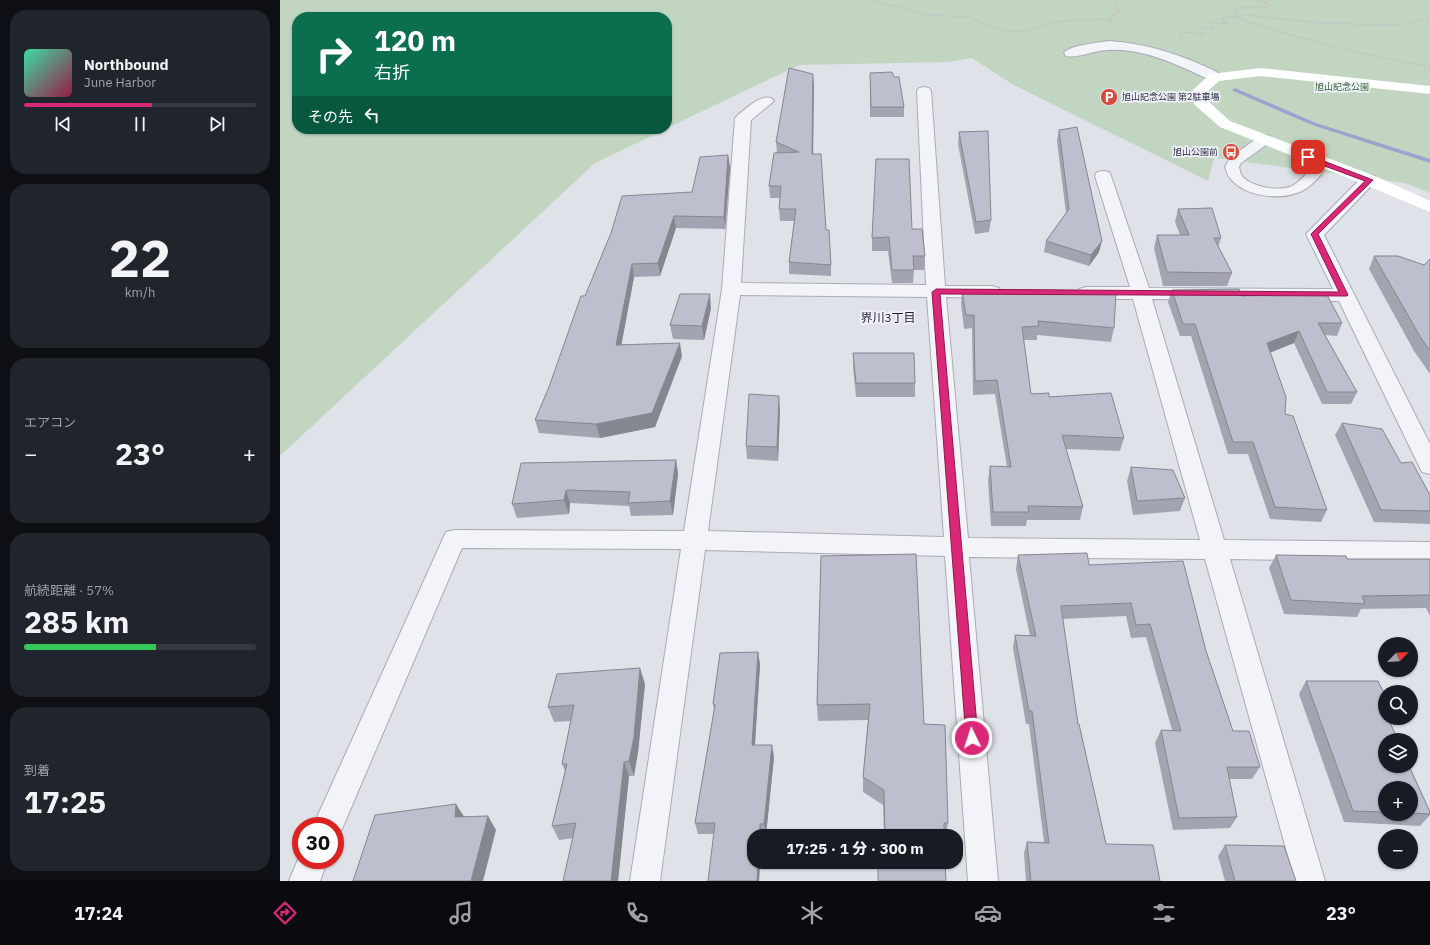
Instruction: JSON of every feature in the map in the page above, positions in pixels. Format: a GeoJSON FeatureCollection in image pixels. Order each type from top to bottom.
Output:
{"type":"FeatureCollection","features":[{"type":"Feature","properties":{"kind":"street"},"geometry":{"type":"LineString","coordinates":[[1070,53],[1086,47],[1099,45],[1139,49],[1162,54],[1215,77],[1261,72],[1430,90]]}},
{"type":"Feature","properties":{"kind":"street"},"geometry":{"type":"LineString","coordinates":[[1215,77],[1200,90],[1202,104],[1225,124],[1369,180],[1430,207]]}},
{"type":"Feature","properties":{"kind":"street"},"geometry":{"type":"LineString","coordinates":[[924,91],[936,292],[983,881]]}},
{"type":"Feature","properties":{"kind":"street"},"geometry":{"type":"LineString","coordinates":[[645,881],[731,289],[743,118],[766,101]]}},
{"type":"Feature","properties":{"kind":"street"},"geometry":{"type":"LineString","coordinates":[[1103,176],[1141,293],[1310,881]]}},
{"type":"Feature","properties":{"kind":"street"},"geometry":{"type":"LineString","coordinates":[[1369,180],[1315,234],[1430,466]]}},
{"type":"Feature","properties":{"kind":"street"},"geometry":{"type":"LineString","coordinates":[[731,289],[1007,292]]}},
{"type":"Feature","properties":{"kind":"street"},"geometry":{"type":"LineString","coordinates":[[1070,293],[1344,295]]}},
{"type":"Feature","properties":{"kind":"street"},"geometry":{"type":"LineString","coordinates":[[332,817],[454,539],[694,540],[957,547],[1430,552]]}},
{"type":"Feature","properties":{"kind":"street"},"geometry":{"type":"LineString","coordinates":[[304,881],[309,869]]}},
{"type":"Feature","properties":{"kind":"lane"},"geometry":{"type":"LineString","coordinates":[[1265,139],[1235,161],[1232,167],[1235,176],[1246,184],[1261,191],[1288,192],[1298,188],[1323,163]]}},
{"type":"Feature","properties":{"kind":"path"},"geometry":{"type":"LineString","coordinates":[[869,0],[928,16],[968,17],[1000,30],[1019,32],[1062,21],[1108,19],[1119,11],[1115,3],[1111,0]]}},
{"type":"Feature","properties":{"kind":"path"},"geometry":{"type":"LineString","coordinates":[[1235,16],[1237,8],[1266,7],[1269,5],[1259,0]]}},
{"type":"Feature","properties":{"kind":"path"},"geometry":{"type":"LineString","coordinates":[[1190,41],[1179,35],[1182,32],[1203,34],[1202,27],[1214,28],[1212,22],[1226,24],[1222,18],[1235,16],[1248,15],[1320,23],[1387,25],[1406,24],[1430,18]]}},
{"type":"Feature","properties":{"kind":"path"},"geometry":{"type":"LineString","coordinates":[[1235,16],[1268,29],[1397,61],[1430,67]]}},
{"type":"Feature","properties":{"kind":"path"},"geometry":{"type":"LineString","coordinates":[[1108,19],[1118,28]]}},
{"type":"Feature","properties":{"kind":"green space","name":"旭山記念公園"},"geometry":{"type":"Polygon","coordinates":[[[280,0],[1430,0],[1430,193],[1405,183],[1214,158],[1208,181],[1012,84],[972,58],[948,62],[799,65],[672,126],[672,12],[292,12],[292,134],[656,134],[595,163],[280,456],[280,0]]]}},
{"type":"Feature","properties":{"kind":"building"},"geometry":{"type":"Polygon","coordinates":[[[789,68],[813,74],[812,154],[821,154],[826,230],[829,230],[831,265],[789,262],[796,209],[779,209],[781,186],[769,186],[774,153],[799,152],[776,142],[789,68]]]}},
{"type":"Feature","properties":{"kind":"building"},"geometry":{"type":"Polygon","coordinates":[[[892,72],[894,77],[899,77],[904,107],[871,107],[870,73],[892,72]]]}},
{"type":"Feature","properties":{"kind":"building"},"geometry":{"type":"Polygon","coordinates":[[[1077,127],[1102,241],[1091,255],[1046,241],[1069,209],[1059,130],[1077,127]]]}},
{"type":"Feature","properties":{"kind":"building"},"geometry":{"type":"Polygon","coordinates":[[[988,131],[991,220],[976,222],[959,132],[988,131]]]}},
{"type":"Feature","properties":{"kind":"building"},"geometry":{"type":"Polygon","coordinates":[[[728,155],[724,217],[674,216],[658,263],[632,264],[616,345],[680,343],[652,413],[596,424],[535,420],[549,387],[581,296],[585,296],[611,233],[622,196],[692,192],[700,157],[728,155]]]}},
{"type":"Feature","properties":{"kind":"building"},"geometry":{"type":"Polygon","coordinates":[[[876,159],[909,159],[912,229],[922,229],[925,256],[913,256],[914,270],[892,270],[889,237],[872,238],[876,159]]]}},
{"type":"Feature","properties":{"kind":"building"},"geometry":{"type":"Polygon","coordinates":[[[1212,208],[1221,238],[1214,238],[1232,273],[1167,272],[1157,235],[1189,235],[1178,209],[1212,208]]]}},
{"type":"Feature","properties":{"kind":"building"},"geometry":{"type":"Polygon","coordinates":[[[1374,256],[1398,256],[1424,265],[1430,259],[1430,351],[1421,338],[1374,256]]]}},
{"type":"Feature","properties":{"kind":"building"},"geometry":{"type":"Polygon","coordinates":[[[1239,289],[1242,296],[1326,293],[1342,323],[1318,323],[1357,392],[1327,392],[1299,331],[1267,343],[1286,397],[1285,414],[1293,416],[1327,510],[1275,507],[1253,442],[1233,442],[1195,324],[1183,324],[1172,290],[1239,289]]]}},
{"type":"Feature","properties":{"kind":"building"},"geometry":{"type":"Polygon","coordinates":[[[962,290],[1116,293],[1114,328],[1038,321],[1039,326],[1022,327],[1031,394],[1049,393],[1049,397],[1111,393],[1124,438],[1062,435],[1083,507],[1028,506],[1029,512],[993,512],[990,466],[1011,467],[997,380],[975,381],[974,315],[966,315],[962,290]]]}},
{"type":"Feature","properties":{"kind":"building"},"geometry":{"type":"Polygon","coordinates":[[[680,294],[710,294],[702,326],[670,325],[680,294]]]}},
{"type":"Feature","properties":{"kind":"building"},"geometry":{"type":"Polygon","coordinates":[[[853,353],[914,353],[915,383],[856,383],[853,353]]]}},
{"type":"Feature","properties":{"kind":"building"},"geometry":{"type":"Polygon","coordinates":[[[749,394],[779,396],[777,447],[746,446],[749,394]]]}},
{"type":"Feature","properties":{"kind":"building"},"geometry":{"type":"Polygon","coordinates":[[[1342,423],[1382,429],[1401,463],[1412,462],[1430,495],[1430,511],[1381,510],[1342,423]]]}},
{"type":"Feature","properties":{"kind":"building"},"geometry":{"type":"Polygon","coordinates":[[[676,460],[670,501],[628,503],[630,492],[566,490],[564,500],[512,504],[521,463],[676,460]]]}},
{"type":"Feature","properties":{"kind":"building"},"geometry":{"type":"Polygon","coordinates":[[[1131,467],[1173,470],[1185,498],[1137,501],[1131,467]]]}},
{"type":"Feature","properties":{"kind":"building"},"geometry":{"type":"Polygon","coordinates":[[[1087,553],[1089,565],[1183,561],[1206,651],[1233,731],[1249,731],[1260,767],[1227,767],[1237,817],[1179,818],[1161,730],[1181,731],[1150,624],[1136,625],[1131,603],[1061,606],[1078,724],[1106,844],[1153,845],[1160,881],[1031,881],[1027,842],[1049,843],[1032,711],[1029,711],[1015,635],[1036,636],[1018,555],[1087,553]]]}},
{"type":"Feature","properties":{"kind":"building"},"geometry":{"type":"Polygon","coordinates":[[[916,554],[924,724],[945,725],[948,823],[944,823],[944,829],[885,829],[884,790],[863,777],[870,704],[817,705],[821,556],[916,554]]]}},
{"type":"Feature","properties":{"kind":"building"},"geometry":{"type":"Polygon","coordinates":[[[1276,555],[1346,556],[1347,559],[1430,559],[1430,595],[1362,596],[1365,604],[1291,600],[1276,555]]]}},
{"type":"Feature","properties":{"kind":"building"},"geometry":{"type":"Polygon","coordinates":[[[758,652],[752,745],[772,745],[764,824],[760,824],[760,829],[747,829],[747,869],[758,869],[757,881],[708,881],[715,823],[695,823],[715,705],[713,704],[720,653],[758,652]]]}},
{"type":"Feature","properties":{"kind":"building"},"geometry":{"type":"Polygon","coordinates":[[[640,668],[634,737],[629,761],[624,762],[611,881],[563,881],[576,823],[552,826],[567,764],[562,764],[574,705],[548,707],[557,674],[640,668]]]}},
{"type":"Feature","properties":{"kind":"building"},"geometry":{"type":"Polygon","coordinates":[[[1306,681],[1378,681],[1380,685],[1378,685],[1378,725],[1391,725],[1395,733],[1378,733],[1378,773],[1412,773],[1416,781],[1378,781],[1378,812],[1353,811],[1306,681]]]}},
{"type":"Feature","properties":{"kind":"building"},"geometry":{"type":"Polygon","coordinates":[[[1418,786],[1430,812],[1430,814],[1418,813],[1418,786]]]}},
{"type":"Feature","properties":{"kind":"building"},"geometry":{"type":"Polygon","coordinates":[[[456,804],[455,817],[488,816],[471,881],[353,881],[375,815],[456,804]]]}},
{"type":"Feature","properties":{"kind":"building"},"geometry":{"type":"Polygon","coordinates":[[[1225,845],[1284,846],[1296,881],[1235,881],[1225,845]]]}},
{"type":"Feature","properties":{"kind":"building"},"geometry":{"type":"Polygon","coordinates":[[[878,869],[945,869],[946,881],[878,881],[878,869]]]}},
{"type":"Feature","properties":{"kind":"waterway"},"geometry":{"type":"LineString","coordinates":[[1235,90],[1314,124],[1430,161]]}},
{"type":"Feature","properties":{"kind":"place","name":"旭山記念公園 第2駐車場"},"geometry":{"type":"Point","coordinates":[1109,97]}},
{"type":"Feature","properties":{"kind":"place","name":"旭山公園前"},"geometry":{"type":"Point","coordinates":[1231,152]}},
{"type":"Feature","properties":{"kind":"district","name":"界川3丁目"},"geometry":{"type":"Point","coordinates":[888,318]}},
{"type":"Feature","properties":{"kind":"route"},"geometry":{"type":"LineString","coordinates":[[972,738],[936,292],[1344,295],[1315,234],[1369,180],[1308,157]]}}]}
